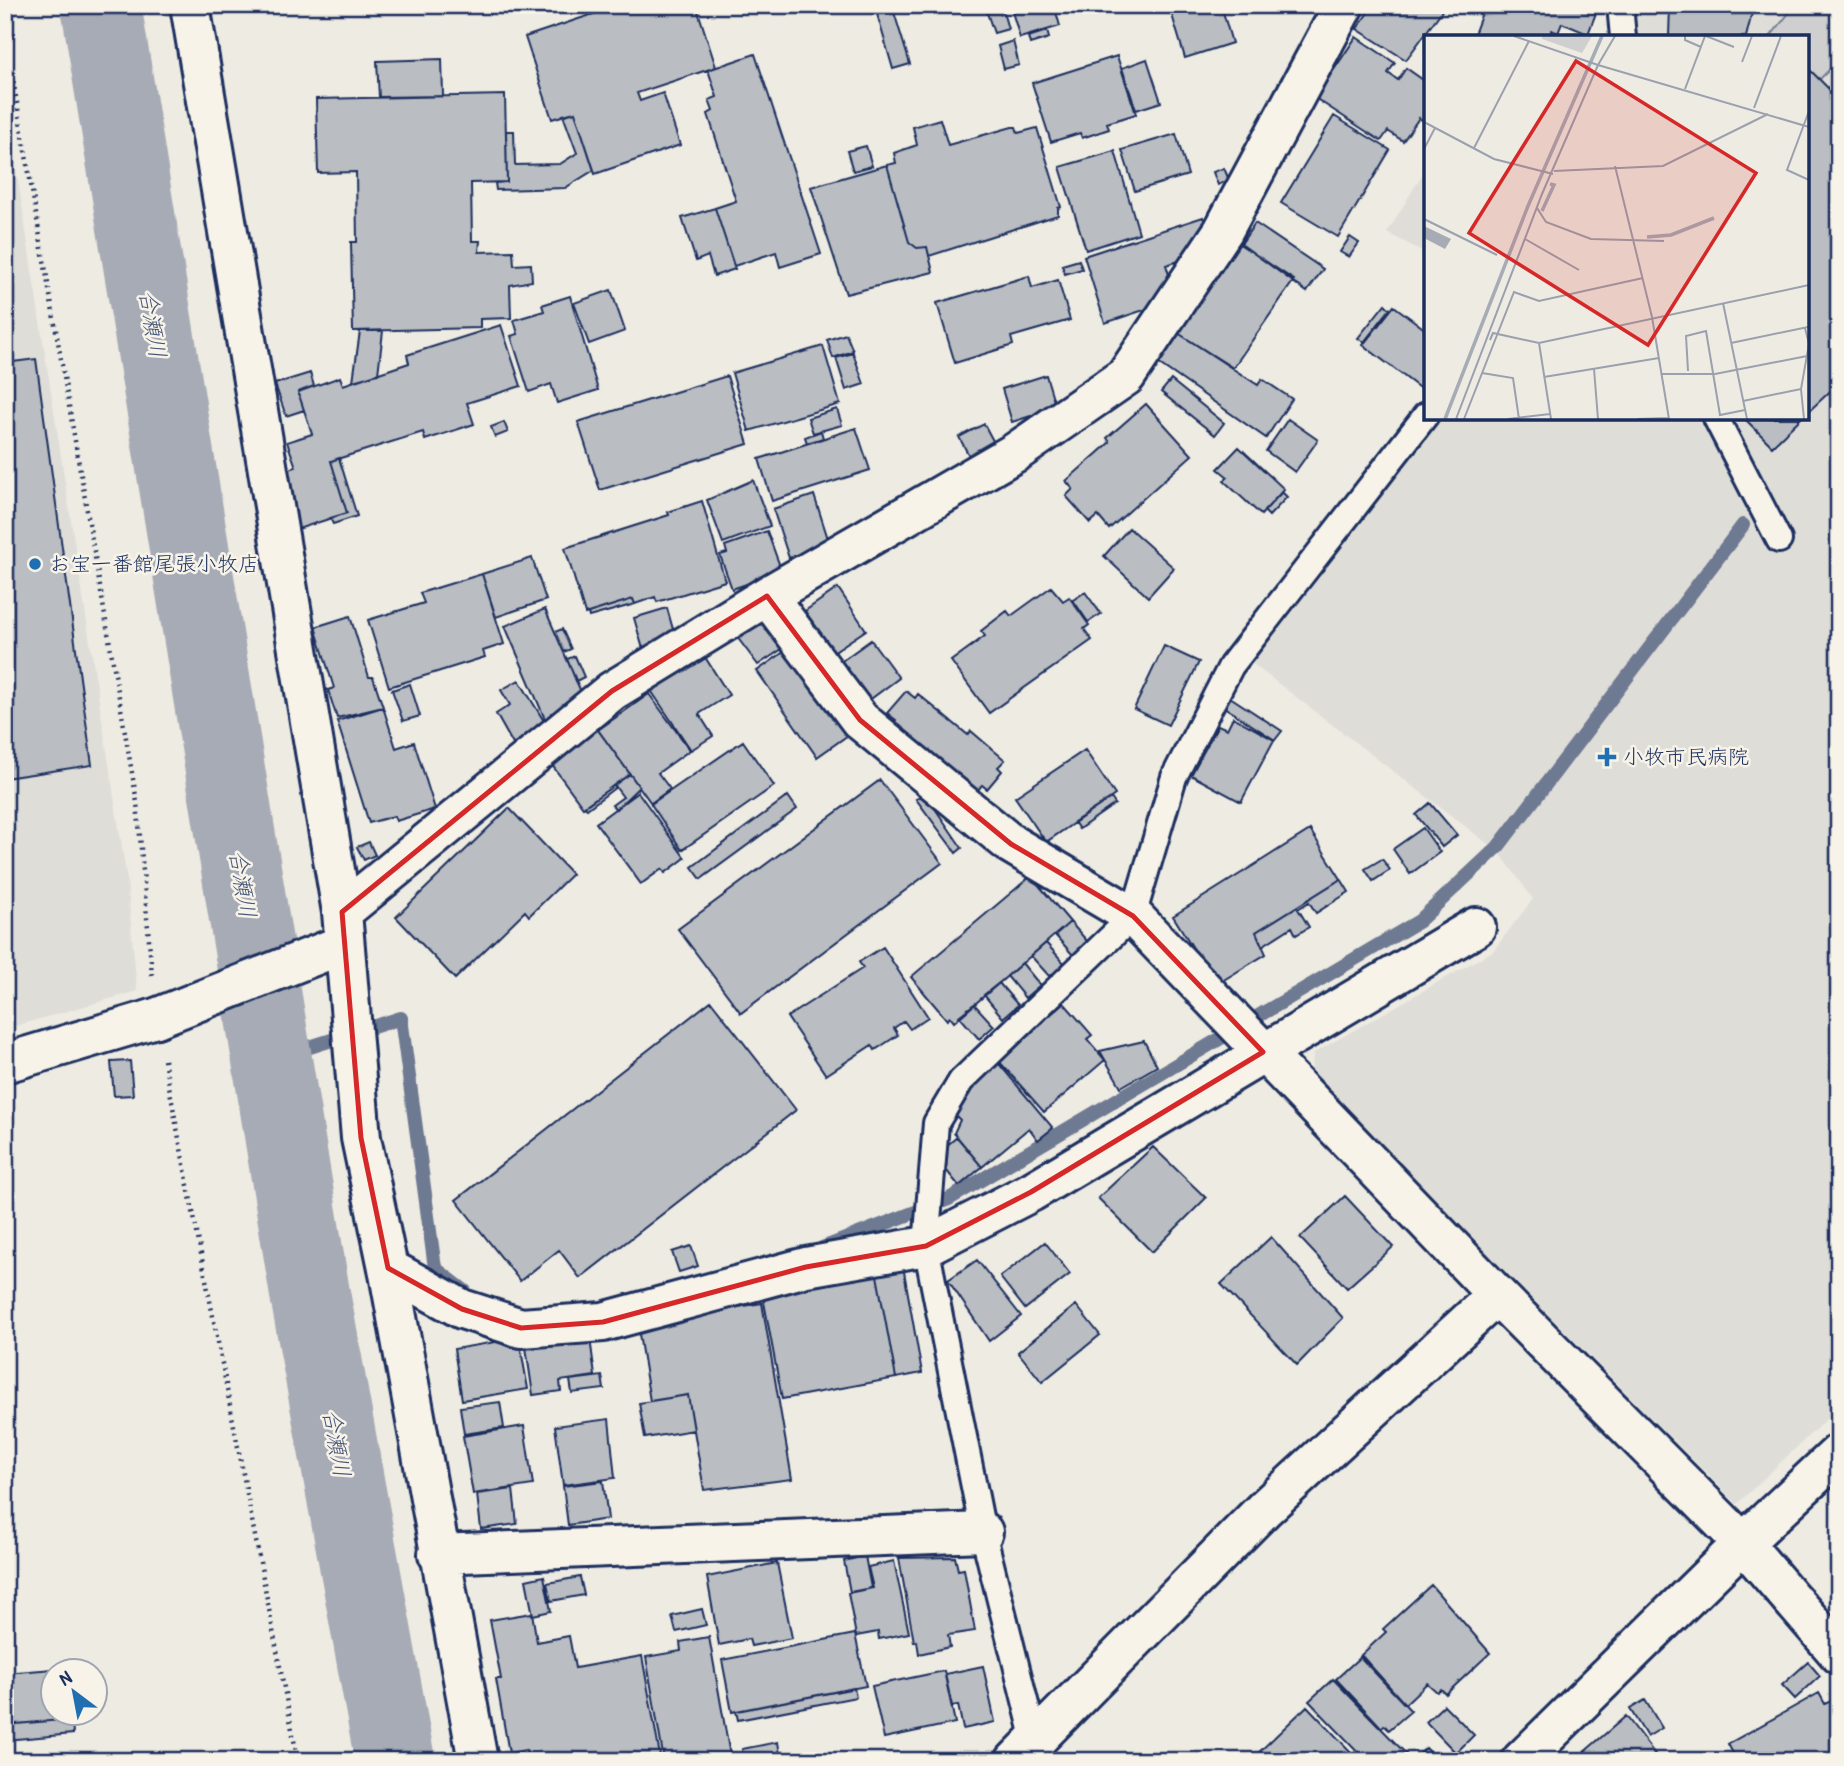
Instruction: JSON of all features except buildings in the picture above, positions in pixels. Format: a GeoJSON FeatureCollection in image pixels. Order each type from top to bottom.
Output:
{"type":"FeatureCollection","features":[{"type":"Feature","properties":{"kind":"street"},"geometry":{"type":"LineString","coordinates":[[190,5],[339,934],[361,1138],[388,1268],[438,1554],[478,1761]]}},
{"type":"Feature","properties":{"kind":"street"},"geometry":{"type":"LineString","coordinates":[[5,1063],[156,1018],[339,934],[612,691],[767,596],[1016,452],[1126,376],[1223,230],[1344,5]]}},
{"type":"Feature","properties":{"kind":"street"},"geometry":{"type":"LineString","coordinates":[[767,596],[860,720],[1011,844],[1133,916],[1497,1295],[1742,1543],[1839,1654]]}},
{"type":"Feature","properties":{"kind":"street"},"geometry":{"type":"LineString","coordinates":[[388,1268],[462,1308],[521,1328],[603,1322],[806,1267],[926,1246],[1031,1192],[1476,927]]}},
{"type":"Feature","properties":{"kind":"street"},"geometry":{"type":"LineString","coordinates":[[1025,1751],[1265,1508],[1497,1295]]}},
{"type":"Feature","properties":{"kind":"street"},"geometry":{"type":"LineString","coordinates":[[1521,1761],[1742,1543],[1839,1453]]}},
{"type":"Feature","properties":{"kind":"street"},"geometry":{"type":"LineString","coordinates":[[438,1554],[983,1532]]}},
{"type":"Feature","properties":{"kind":"lane"},"geometry":{"type":"LineString","coordinates":[[1620,5],[1623,35]]}},
{"type":"Feature","properties":{"kind":"lane"},"geometry":{"type":"LineString","coordinates":[[1025,1751],[926,1246],[936,1123],[961,1081],[1133,916],[1174,777],[1231,666],[1424,418]]}},
{"type":"Feature","properties":{"kind":"lane"},"geometry":{"type":"LineString","coordinates":[[1717,420],[1779,540]]}},
{"type":"Feature","properties":{"kind":"path"},"geometry":{"type":"LineString","coordinates":[[5,33],[137,802],[156,1018],[298,1761]]}},
{"type":"Feature","properties":{"kind":"highlighted area"},"geometry":{"type":"Polygon","coordinates":[[[767,596],[860,720],[1011,844],[1133,916],[1263,1052],[1031,1192],[926,1246],[806,1267],[603,1322],[521,1328],[462,1309],[388,1268],[361,1138],[342,912],[612,691],[767,596]]]}},
{"type":"Feature","properties":{"kind":"shaded area","name":"小牧市民病院"},"geometry":{"type":"Polygon","coordinates":[[[1630,5],[1839,5],[1839,1407],[1737,1504],[1310,1075],[1314,1053],[1493,951],[1533,899],[1500,853],[1249,661],[1436,420],[1809,420],[1809,35],[1635,35],[1630,5]]]}},
{"type":"Feature","properties":{"kind":"shaded area"},"geometry":{"type":"Polygon","coordinates":[[[1793,8],[1839,10],[1839,60],[1809,90],[1809,35],[1772,35],[1793,8]]]}},
{"type":"Feature","properties":{"kind":"shaded area"},"geometry":{"type":"Polygon","coordinates":[[[5,97],[127,880],[137,991],[5,1029],[5,97]]]}},
{"type":"Feature","properties":{"kind":"shaded area"},"geometry":{"type":"Polygon","coordinates":[[[1424,171],[1424,252],[1387,233],[1424,171]]]}},
{"type":"Feature","properties":{"kind":"waterway","name":"合瀬川"},"geometry":{"type":"LineString","coordinates":[[101,5],[310,1294],[395,1761]]}},
{"type":"Feature","properties":{"kind":"waterway"},"geometry":{"type":"LineString","coordinates":[[822,1248],[949,1199],[1419,921],[1498,847],[1743,525]]}},
{"type":"Feature","properties":{"kind":"waterway"},"geometry":{"type":"LineString","coordinates":[[272,1059],[401,1018],[435,1268],[465,1291]]}},
{"type":"Feature","properties":{"kind":"place","name":"お宝一番館尾張小牧店"},"geometry":{"type":"Point","coordinates":[35,564]}},
{"type":"Feature","properties":{"kind":"place","name":"小牧市民病院"},"geometry":{"type":"Point","coordinates":[1607,757]}}]}
